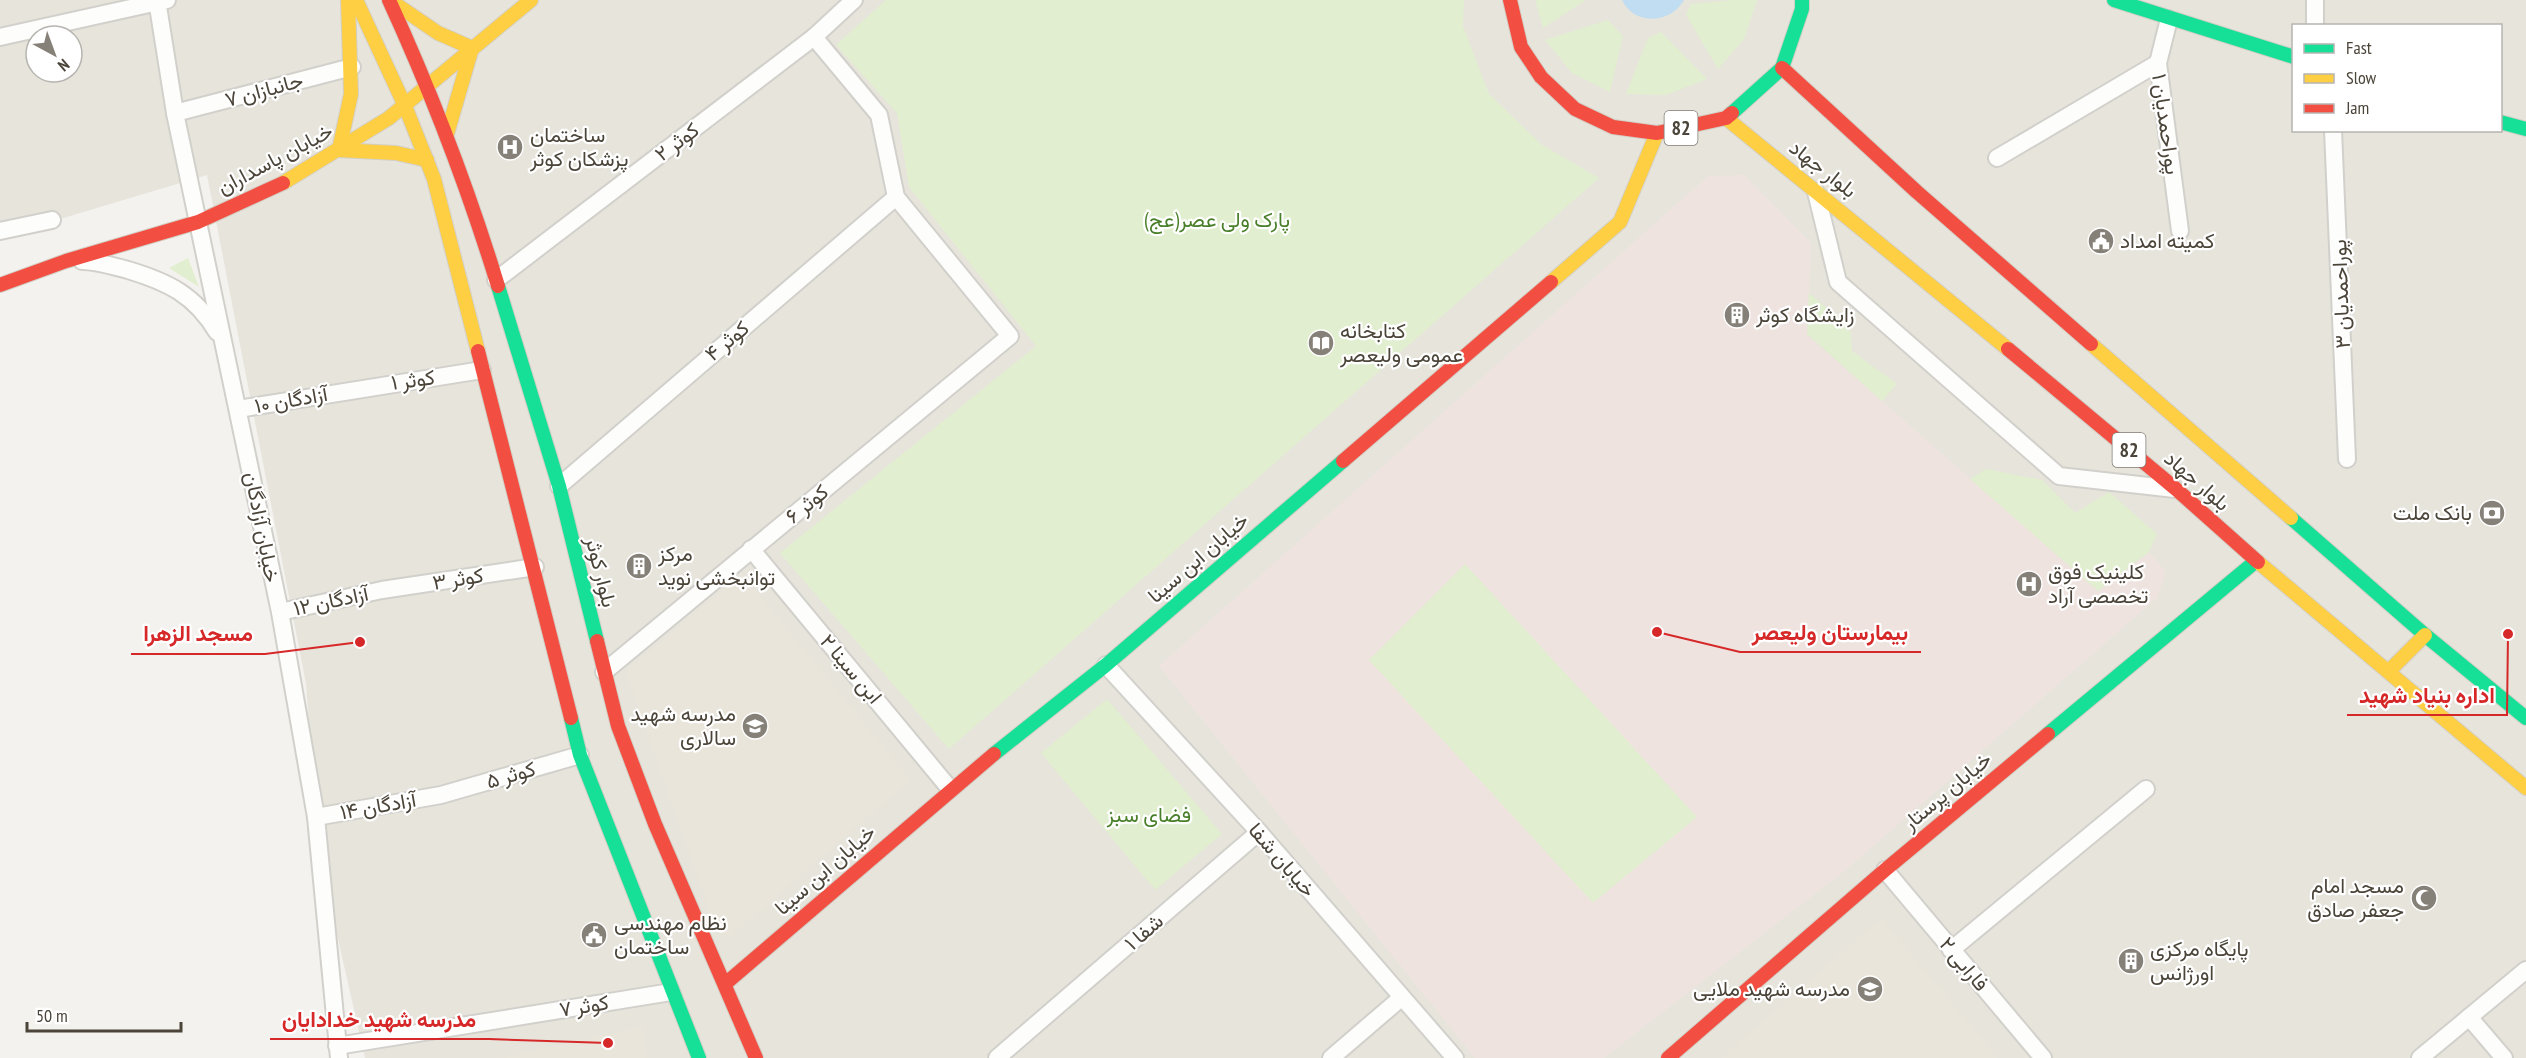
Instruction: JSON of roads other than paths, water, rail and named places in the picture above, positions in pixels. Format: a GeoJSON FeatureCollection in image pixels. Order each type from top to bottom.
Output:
{"type":"FeatureCollection","features":[{"type":"Feature","properties":{"kind":"street"},"geometry":{"type":"LineString","coordinates":[[348,0],[352,67],[351,94],[339,150],[396,153],[427,160]]}},
{"type":"Feature","properties":{"kind":"street"},"geometry":{"type":"LineString","coordinates":[[356,0],[405,106],[434,179],[535,567],[580,755],[670,992],[699,1058]]}},
{"type":"Feature","properties":{"kind":"street"},"geometry":{"type":"LineString","coordinates":[[389,0],[438,33],[472,48],[447,134]]}},
{"type":"Feature","properties":{"kind":"street","name":"بلوار کوثر"},"geometry":{"type":"LineString","coordinates":[[389,0],[429,87],[461,169],[559,486],[618,726],[651,813],[756,1058]]}},
{"type":"Feature","properties":{"kind":"street","name":"خیابان پاسداران"},"geometry":{"type":"LineString","coordinates":[[0,285],[66,261],[198,222],[272,190],[339,150],[405,106],[531,0]]}},
{"type":"Feature","properties":{"kind":"street","name":"کوثر ۲"},"geometry":{"type":"LineString","coordinates":[[496,280],[814,37],[854,0]]}},
{"type":"Feature","properties":{"kind":"street","name":"82"},"geometry":{"type":"LineString","coordinates":[[1510,0],[1521,47],[1541,77],[1575,109],[1613,127],[1658,133],[1726,118],[1782,69]]}},
{"type":"Feature","properties":{"kind":"street"},"geometry":{"type":"LineString","coordinates":[[1782,69],[1802,5],[1817,0]]}},
{"type":"Feature","properties":{"kind":"street"},"geometry":{"type":"LineString","coordinates":[[2114,0],[2292,56]]}},
{"type":"Feature","properties":{"kind":"street"},"geometry":{"type":"LineString","coordinates":[[2314,0],[2315,24]]}},
{"type":"Feature","properties":{"kind":"street"},"geometry":{"type":"LineString","coordinates":[[0,37],[161,1]]}},
{"type":"Feature","properties":{"kind":"street","name":"خیابان آزادگان"},"geometry":{"type":"LineString","coordinates":[[161,1],[176,113],[280,612],[316,817],[338,1052]]}},
{"type":"Feature","properties":{"kind":"street","name":"پوراحمدیان ۱"},"geometry":{"type":"LineString","coordinates":[[2169,19],[2158,63],[2180,231]]}},
{"type":"Feature","properties":{"kind":"street"},"geometry":{"type":"LineString","coordinates":[[814,37],[879,115],[896,197]]}},
{"type":"Feature","properties":{"kind":"street"},"geometry":{"type":"LineString","coordinates":[[1997,158],[2158,63]]}},
{"type":"Feature","properties":{"kind":"street","name":"جانبازان ۷"},"geometry":{"type":"LineString","coordinates":[[176,113],[352,67]]}},
{"type":"Feature","properties":{"kind":"street","name":"بلوار جهاد"},"geometry":{"type":"LineString","coordinates":[[1782,69],[1926,200],[2425,635],[2526,718]]}},
{"type":"Feature","properties":{"kind":"street","name":"بلوار جهاد"},"geometry":{"type":"LineString","coordinates":[[1726,118],[1853,220],[2176,489],[2256,561],[2526,788]]}},
{"type":"Feature","properties":{"kind":"street"},"geometry":{"type":"LineString","coordinates":[[2502,122],[2526,127]]}},
{"type":"Feature","properties":{"kind":"street","name":"پوراحمدیان ۳"},"geometry":{"type":"LineString","coordinates":[[2333,132],[2347,459]]}},
{"type":"Feature","properties":{"kind":"street","name":"خیابان ابن سینا"},"geometry":{"type":"LineString","coordinates":[[725,984],[950,789],[1106,665],[1620,222],[1658,133]]}},
{"type":"Feature","properties":{"kind":"street"},"geometry":{"type":"LineString","coordinates":[[434,179],[461,169]]}},
{"type":"Feature","properties":{"kind":"street"},"geometry":{"type":"LineString","coordinates":[[1816,192],[1838,282],[2059,476],[2176,489]]}},
{"type":"Feature","properties":{"kind":"street","name":"کوثر ۶"},"geometry":{"type":"LineString","coordinates":[[604,672],[1010,336],[896,197]]}},
{"type":"Feature","properties":{"kind":"street","name":"کوثر ۴"},"geometry":{"type":"LineString","coordinates":[[559,486],[896,197]]}},
{"type":"Feature","properties":{"kind":"street"},"geometry":{"type":"LineString","coordinates":[[0,231],[52,220]]}},
{"type":"Feature","properties":{"kind":"street"},"geometry":{"type":"LineString","coordinates":[[66,261],[96,261],[168,283],[207,316],[226,346]]}},
{"type":"Feature","properties":{"kind":"street","name":"کوثر ۱"},"geometry":{"type":"LineString","coordinates":[[343,390],[482,370]]}},
{"type":"Feature","properties":{"kind":"street","name":"آزادگان ۱۰"},"geometry":{"type":"LineString","coordinates":[[238,409],[343,390]]}},
{"type":"Feature","properties":{"kind":"street","name":"ابن سینا ۲"},"geometry":{"type":"LineString","coordinates":[[751,549],[950,789]]}},
{"type":"Feature","properties":{"kind":"street","name":"خیابان پرستار"},"geometry":{"type":"LineString","coordinates":[[1668,1058],[1885,870],[2256,561]]}},
{"type":"Feature","properties":{"kind":"street","name":"کوثر ۳"},"geometry":{"type":"LineString","coordinates":[[382,590],[535,567]]}},
{"type":"Feature","properties":{"kind":"street","name":"آزادگان ۱۲"},"geometry":{"type":"LineString","coordinates":[[280,612],[382,590]]}},
{"type":"Feature","properties":{"kind":"street"},"geometry":{"type":"LineString","coordinates":[[2389,671],[2425,635]]}},
{"type":"Feature","properties":{"kind":"street","name":"خیابان شفا"},"geometry":{"type":"LineString","coordinates":[[1106,665],[1259,832],[1401,999],[1455,1058]]}},
{"type":"Feature","properties":{"kind":"street","name":"کوثر ۵"},"geometry":{"type":"LineString","coordinates":[[441,795],[580,755]]}},
{"type":"Feature","properties":{"kind":"street"},"geometry":{"type":"LineString","coordinates":[[1951,950],[2146,789]]}},
{"type":"Feature","properties":{"kind":"street","name":"آزادگان ۱۴"},"geometry":{"type":"LineString","coordinates":[[316,817],[441,795]]}},
{"type":"Feature","properties":{"kind":"street","name":"شفا ۱"},"geometry":{"type":"LineString","coordinates":[[998,1058],[1259,832]]}},
{"type":"Feature","properties":{"kind":"street","name":"فارابی ۲"},"geometry":{"type":"LineString","coordinates":[[1885,870],[2043,1058]]}},
{"type":"Feature","properties":{"kind":"street"},"geometry":{"type":"LineString","coordinates":[[2420,1058],[2526,970]]}},
{"type":"Feature","properties":{"kind":"street","name":"کوثر ۷"},"geometry":{"type":"LineString","coordinates":[[338,1052],[497,1019],[670,992]]}},
{"type":"Feature","properties":{"kind":"street"},"geometry":{"type":"LineString","coordinates":[[1331,1058],[1401,999]]}},
{"type":"Feature","properties":{"kind":"street"},"geometry":{"type":"LineString","coordinates":[[2469,1017],[2504,1058]]}},
{"type":"Feature","properties":{"kind":"water"},"geometry":{"type":"Polygon","coordinates":[[[1622,0],[1684,0],[1671,14],[1653,19],[1635,14],[1622,0]]]}},
{"type":"Feature","properties":{"kind":"place","name":"ساختمان پزشکان کوثر"},"geometry":{"type":"Point","coordinates":[510,147]}},
{"type":"Feature","properties":{"kind":"place","name":"کمیته امداد"},"geometry":{"type":"Point","coordinates":[2101,241]}},
{"type":"Feature","properties":{"kind":"place","name":"زایشگاه کوثر"},"geometry":{"type":"Point","coordinates":[1737,315]}},
{"type":"Feature","properties":{"kind":"place","name":"کتابخانه عمومی ولیعصر"},"geometry":{"type":"Point","coordinates":[1321,343]}},
{"type":"Feature","properties":{"kind":"place","name":"بانک ملت"},"geometry":{"type":"Point","coordinates":[2492,513]}},
{"type":"Feature","properties":{"kind":"place","name":"مرکز توانبخشی نوید"},"geometry":{"type":"Point","coordinates":[639,566]}},
{"type":"Feature","properties":{"kind":"place","name":"کلینیک فوق تخصصی آراد"},"geometry":{"type":"Point","coordinates":[2029,584]}},
{"type":"Feature","properties":{"kind":"place","name":"بیمارستان ولیعصر"},"geometry":{"type":"Point","coordinates":[1657,632]}},
{"type":"Feature","properties":{"kind":"place","name":"اداره بنیاد شهید"},"geometry":{"type":"Point","coordinates":[2508,634]}},
{"type":"Feature","properties":{"kind":"place","name":"مسجد الزهرا"},"geometry":{"type":"Point","coordinates":[360,642]}},
{"type":"Feature","properties":{"kind":"place","name":"مدرسه شهید سالاری"},"geometry":{"type":"Point","coordinates":[755,726]}},
{"type":"Feature","properties":{"kind":"place","name":"مسجد امام جعفر صادق"},"geometry":{"type":"Point","coordinates":[2424,898]}},
{"type":"Feature","properties":{"kind":"place","name":"نظام مهندسی ساختمان"},"geometry":{"type":"Point","coordinates":[594,935]}},
{"type":"Feature","properties":{"kind":"place","name":"پایگاه مرکزی اورژانس"},"geometry":{"type":"Point","coordinates":[2131,961]}},
{"type":"Feature","properties":{"kind":"place","name":"مدرسه شهید ملایی"},"geometry":{"type":"Point","coordinates":[1870,989]}},
{"type":"Feature","properties":{"kind":"place","name":"مدرسه شهید خدادایان"},"geometry":{"type":"Point","coordinates":[608,1043]}},
{"type":"Feature","properties":{"kind":"park label","name":"پارک ولی عصر(عج)"},"geometry":{"type":"Point","coordinates":[1217,220]}},
{"type":"Feature","properties":{"kind":"park label","name":"فضای سبز"},"geometry":{"type":"Point","coordinates":[1149,815]}}]}
